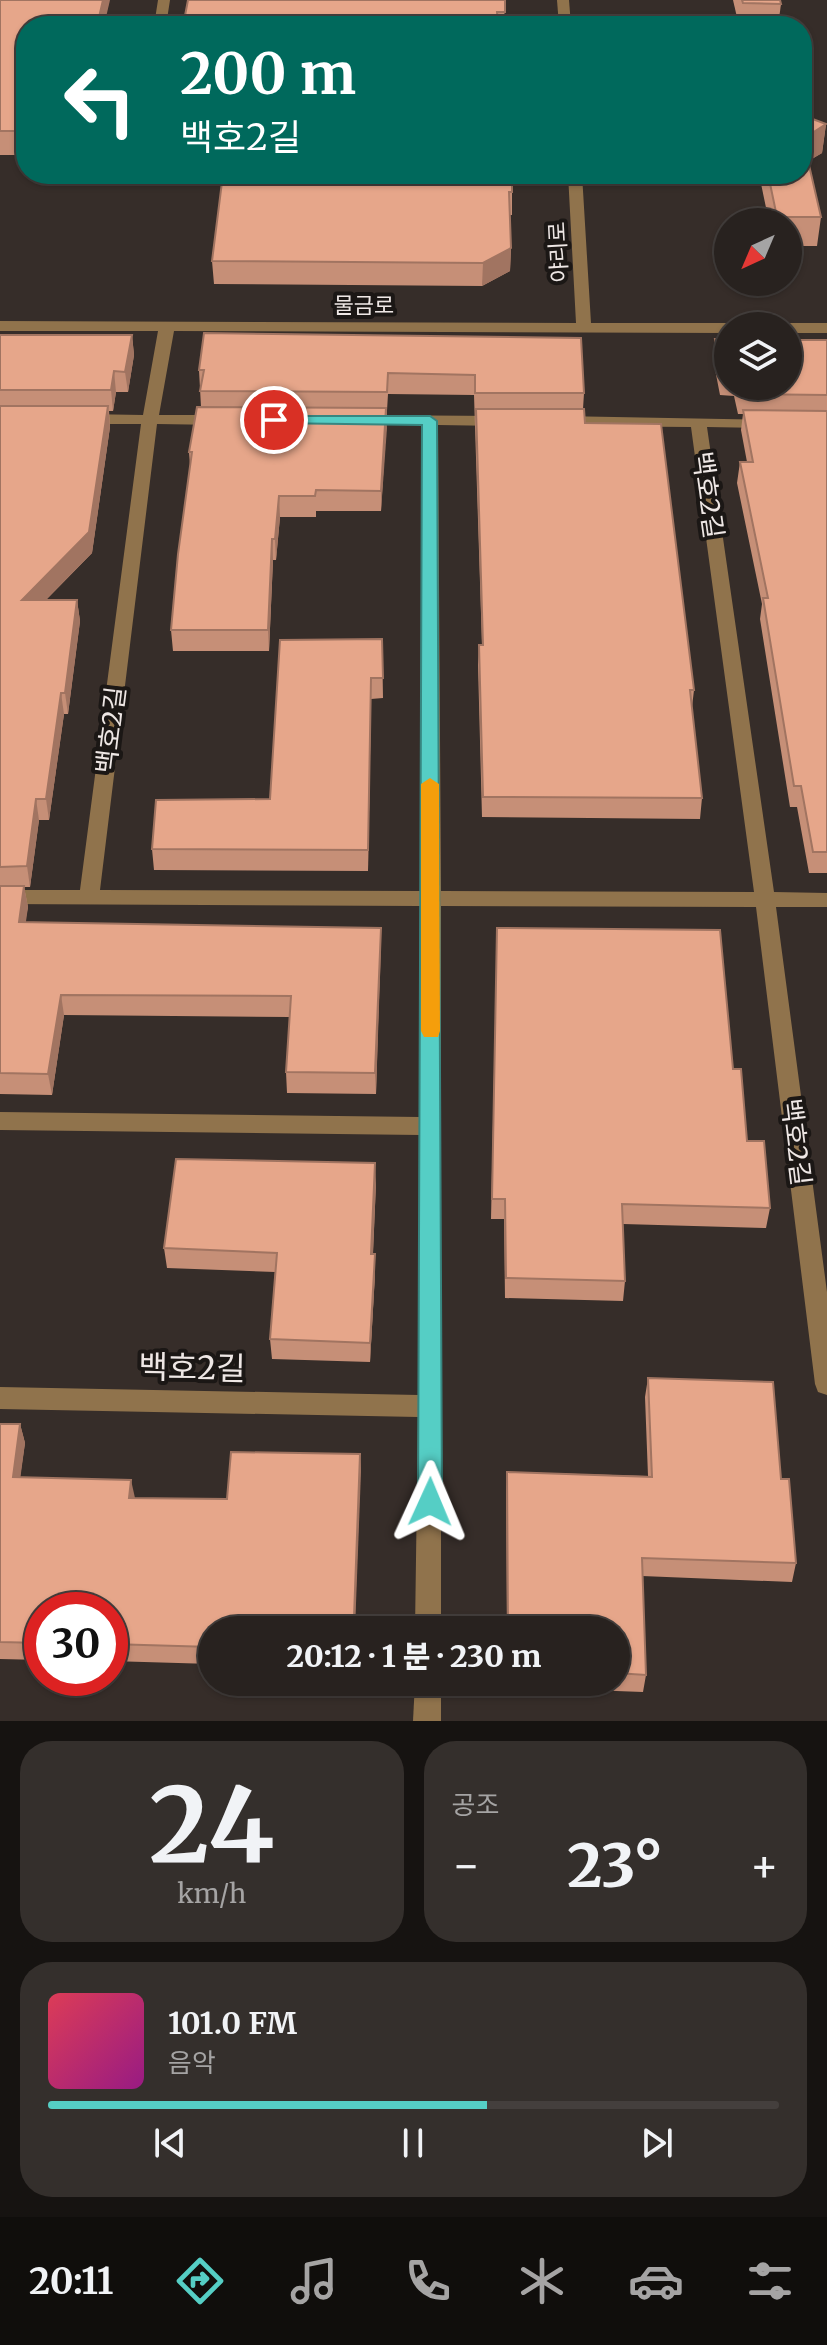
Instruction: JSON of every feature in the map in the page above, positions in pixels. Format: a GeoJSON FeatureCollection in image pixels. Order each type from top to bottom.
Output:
{"type":"FeatureCollection","features":[{"type":"Feature","properties":{"kind":"street","name":"야리로"},"geometry":{"type":"LineString","coordinates":[[576,184],[584,327]]}},
{"type":"Feature","properties":{"kind":"street","name":"물금로"},"geometry":{"type":"LineString","coordinates":[[0,326],[714,328]]}},
{"type":"Feature","properties":{"kind":"street","name":"백호2길"},"geometry":{"type":"LineString","coordinates":[[89,898],[150,419],[167,327]]}},
{"type":"Feature","properties":{"kind":"street"},"geometry":{"type":"LineString","coordinates":[[802,328],[827,328]]}},
{"type":"Feature","properties":{"kind":"street"},"geometry":{"type":"LineString","coordinates":[[60,419],[243,420]]}},
{"type":"Feature","properties":{"kind":"street","name":"백호2길"},"geometry":{"type":"LineString","coordinates":[[336,420],[784,423]]}},
{"type":"Feature","properties":{"kind":"street"},"geometry":{"type":"LineString","coordinates":[[428,1616],[431,1406],[430,421]]}},
{"type":"Feature","properties":{"kind":"street","name":"백호2길"},"geometry":{"type":"LineString","coordinates":[[698,422],[765,900],[827,1384]]}},
{"type":"Feature","properties":{"kind":"street"},"geometry":{"type":"LineString","coordinates":[[0,897],[827,900]]}},
{"type":"Feature","properties":{"kind":"street"},"geometry":{"type":"LineString","coordinates":[[0,1121],[431,1126]]}},
{"type":"Feature","properties":{"kind":"street","name":"백호2길"},"geometry":{"type":"LineString","coordinates":[[0,1398],[431,1406]]}},
{"type":"Feature","properties":{"kind":"street"},"geometry":{"type":"LineString","coordinates":[[427,1721],[428,1696]]}},
{"type":"Feature","properties":{"kind":"building"},"geometry":{"type":"Polygon","coordinates":[[[0,0],[103,0],[99,16],[16,16],[16,131],[0,131],[0,0]]]}},
{"type":"Feature","properties":{"kind":"building"},"geometry":{"type":"Polygon","coordinates":[[[188,0],[505,0],[505,12],[497,12],[497,16],[185,16],[188,0]]]}},
{"type":"Feature","properties":{"kind":"building"},"geometry":{"type":"Polygon","coordinates":[[[742,0],[780,0],[781,4],[743,3],[742,0]]]}},
{"type":"Feature","properties":{"kind":"building"},"geometry":{"type":"Polygon","coordinates":[[[812,119],[826,124],[812,133],[812,119]]]}},
{"type":"Feature","properties":{"kind":"building"},"geometry":{"type":"Polygon","coordinates":[[[812,178],[821,217],[802,217],[802,208],[775,208],[770,184],[812,184],[812,178]]]}},
{"type":"Feature","properties":{"kind":"building"},"geometry":{"type":"Polygon","coordinates":[[[222,184],[512,184],[512,192],[509,192],[511,248],[483,263],[212,261],[222,184]]]}},
{"type":"Feature","properties":{"kind":"building"},"geometry":{"type":"Polygon","coordinates":[[[204,333],[581,338],[584,393],[475,393],[475,375],[388,373],[387,392],[200,391],[204,370],[199,370],[204,333]]]}},
{"type":"Feature","properties":{"kind":"building"},"geometry":{"type":"Polygon","coordinates":[[[0,335],[132,335],[125,372],[114,371],[111,390],[0,390],[0,335]]]}},
{"type":"Feature","properties":{"kind":"building"},"geometry":{"type":"Polygon","coordinates":[[[802,340],[827,340],[827,395],[802,395],[802,340]]]}},
{"type":"Feature","properties":{"kind":"building"},"geometry":{"type":"Polygon","coordinates":[[[0,406],[108,406],[89,532],[22,600],[77,600],[65,693],[61,693],[46,799],[36,799],[27,866],[0,867],[0,406]]]}},
{"type":"Feature","properties":{"kind":"building"},"geometry":{"type":"Polygon","coordinates":[[[197,407],[386,408],[381,491],[316,490],[315,496],[279,496],[275,539],[272,539],[268,630],[171,630],[192,452],[189,452],[197,407]]]}},
{"type":"Feature","properties":{"kind":"building"},"geometry":{"type":"Polygon","coordinates":[[[476,409],[584,409],[585,423],[661,424],[694,690],[690,690],[702,798],[483,797],[479,645],[483,645],[476,409]]]}},
{"type":"Feature","properties":{"kind":"building"},"geometry":{"type":"Polygon","coordinates":[[[743,410],[827,411],[827,852],[813,852],[801,786],[794,786],[763,598],[768,598],[740,462],[753,462],[743,410]]]}},
{"type":"Feature","properties":{"kind":"building"},"geometry":{"type":"Polygon","coordinates":[[[382,639],[383,678],[371,678],[368,850],[152,849],[156,800],[270,799],[280,640],[382,639]]]}},
{"type":"Feature","properties":{"kind":"building"},"geometry":{"type":"Polygon","coordinates":[[[0,886],[24,886],[19,922],[381,928],[375,1073],[286,1072],[291,996],[61,995],[48,1074],[0,1073],[0,886]]]}},
{"type":"Feature","properties":{"kind":"building"},"geometry":{"type":"Polygon","coordinates":[[[497,928],[720,930],[733,1069],[741,1069],[747,1141],[764,1141],[770,1208],[622,1204],[625,1281],[506,1278],[505,1199],[492,1199],[497,928]]]}},
{"type":"Feature","properties":{"kind":"building"},"geometry":{"type":"Polygon","coordinates":[[[176,1159],[375,1163],[371,1254],[375,1254],[370,1343],[270,1339],[277,1253],[164,1248],[176,1159]]]}},
{"type":"Feature","properties":{"kind":"building"},"geometry":{"type":"Polygon","coordinates":[[[648,1378],[773,1382],[781,1479],[789,1479],[796,1563],[642,1558],[646,1675],[630,1674],[630,1616],[508,1616],[507,1472],[652,1477],[648,1378]]]}},
{"type":"Feature","properties":{"kind":"building"},"geometry":{"type":"Polygon","coordinates":[[[0,1424],[20,1424],[13,1477],[131,1480],[129,1498],[227,1499],[231,1452],[360,1454],[354,1616],[198,1616],[198,1647],[128,1645],[128,1592],[24,1592],[24,1643],[0,1642],[0,1424]]]}},
{"type":"Feature","properties":{"kind":"slow traffic"},"geometry":{"type":"LineString","coordinates":[[430,784],[431,1031]]}},
{"type":"Feature","properties":{"kind":"route"},"geometry":{"type":"LineString","coordinates":[[274,420],[430,421],[430,1502]]}}]}
